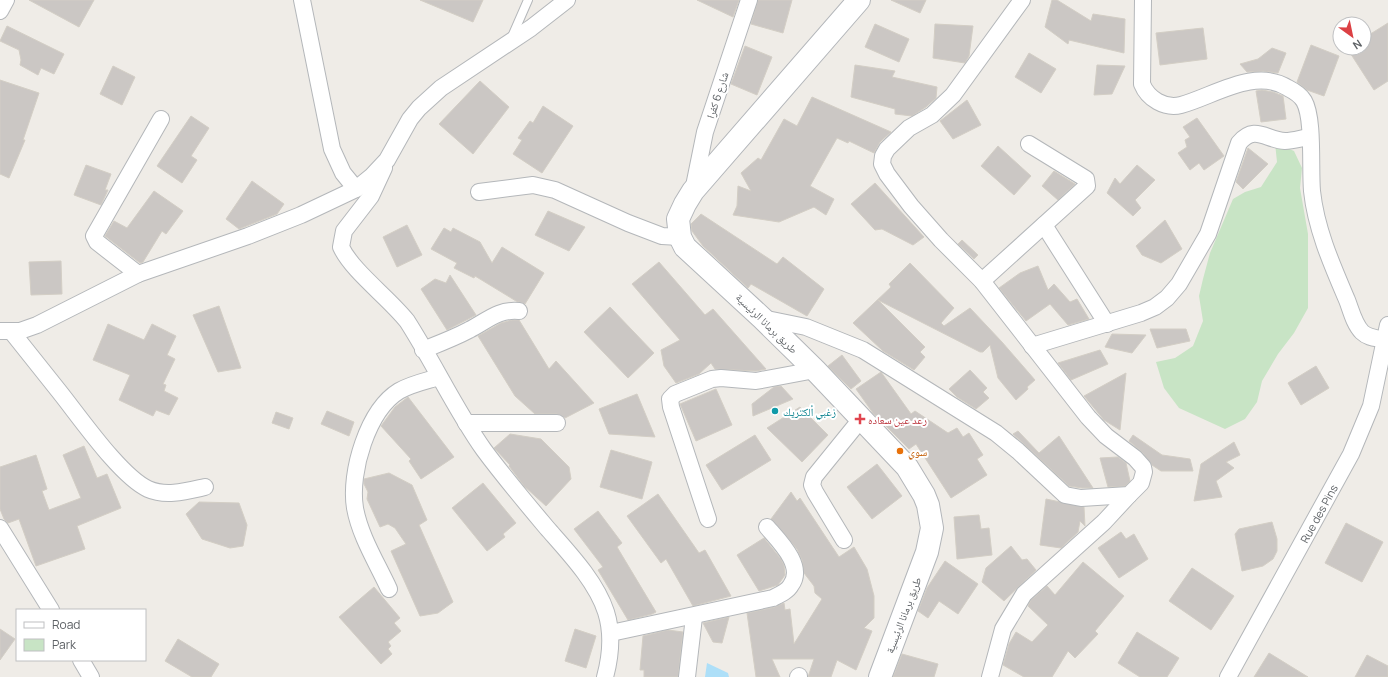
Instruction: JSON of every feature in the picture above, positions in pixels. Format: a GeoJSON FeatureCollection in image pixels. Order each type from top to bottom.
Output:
{"type":"FeatureCollection","features":[{"type":"Feature","properties":{"kind":"main road","name":"طريق برمانا الرئيسية"},"geometry":{"type":"LineString","coordinates":[[860,0],[693,192],[678,219],[680,237],[691,254],[762,318],[815,370],[907,467],[919,484],[928,505],[932,528],[928,552],[880,677]]}},
{"type":"Feature","properties":{"kind":"street"},"geometry":{"type":"LineString","coordinates":[[0,11],[6,0]]}},
{"type":"Feature","properties":{"kind":"street"},"geometry":{"type":"LineString","coordinates":[[302,0],[332,149],[343,173],[356,189]]}},
{"type":"Feature","properties":{"kind":"street"},"geometry":{"type":"LineString","coordinates":[[567,0],[556,10],[429,97],[410,119],[387,160],[381,178],[371,196],[344,230],[341,247],[348,260],[397,308],[415,333],[423,350],[484,451],[580,567],[606,611],[611,634],[611,648],[605,677]]}},
{"type":"Feature","properties":{"kind":"street","name":"شارع 6 كفرا"},"geometry":{"type":"LineString","coordinates":[[693,192],[703,138],[749,0]]}},
{"type":"Feature","properties":{"kind":"street"},"geometry":{"type":"LineString","coordinates":[[990,677],[1003,629],[1024,594],[1104,522],[1141,483],[1144,472],[1143,467],[1136,458],[1098,428],[982,281],[941,240],[911,206],[886,174],[882,160],[887,149],[909,128],[932,115],[953,95],[1022,0]]}},
{"type":"Feature","properties":{"kind":"street"},"geometry":{"type":"LineString","coordinates":[[1143,0],[1142,84],[1147,94],[1154,99],[1166,105],[1181,105],[1229,87],[1254,81],[1284,85],[1304,100],[1311,123],[1310,137],[1312,192],[1320,229],[1331,262],[1359,328],[1368,337],[1386,332]]}},
{"type":"Feature","properties":{"kind":"street"},"geometry":{"type":"LineString","coordinates":[[138,274],[97,242],[94,236],[161,119]]}},
{"type":"Feature","properties":{"kind":"street"},"geometry":{"type":"LineString","coordinates":[[1032,346],[1149,310],[1167,298],[1179,284],[1208,234],[1239,143],[1244,137],[1250,133],[1270,136],[1284,141],[1310,137]]}},
{"type":"Feature","properties":{"kind":"street"},"geometry":{"type":"LineString","coordinates":[[982,281],[1084,190],[1088,182],[1052,157],[1029,144]]}},
{"type":"Feature","properties":{"kind":"street"},"geometry":{"type":"LineString","coordinates":[[5,331],[20,331],[37,325],[138,274],[301,215],[356,189],[372,176],[387,160]]}},
{"type":"Feature","properties":{"kind":"street"},"geometry":{"type":"LineString","coordinates":[[479,192],[533,185],[555,190],[628,223],[662,236],[680,237]]}},
{"type":"Feature","properties":{"kind":"street"},"geometry":{"type":"LineString","coordinates":[[1044,225],[1107,324]]}},
{"type":"Feature","properties":{"kind":"street"},"geometry":{"type":"LineString","coordinates":[[423,350],[469,330],[491,316],[502,312],[519,311]]}},
{"type":"Feature","properties":{"kind":"street"},"geometry":{"type":"LineString","coordinates":[[762,318],[806,327],[863,350],[991,429],[1018,451],[1065,495],[1081,498],[1129,495]]}},
{"type":"Feature","properties":{"kind":"street"},"geometry":{"type":"LineString","coordinates":[[5,331],[88,430],[140,484],[155,491],[170,493],[205,487]]}},
{"type":"Feature","properties":{"kind":"street","name":"Rue des Pins"},"geometry":{"type":"LineString","coordinates":[[1228,677],[1351,454],[1371,406],[1386,332]]}},
{"type":"Feature","properties":{"kind":"street"},"geometry":{"type":"LineString","coordinates":[[708,519],[671,407],[670,399],[675,394],[712,379],[721,378],[756,381],[815,370]]}},
{"type":"Feature","properties":{"kind":"street"},"geometry":{"type":"LineString","coordinates":[[389,589],[364,535],[355,507],[354,490],[359,459],[367,430],[379,410],[386,402],[406,387],[439,377]]}},
{"type":"Feature","properties":{"kind":"street"},"geometry":{"type":"LineString","coordinates":[[844,540],[812,488],[812,483],[814,477],[861,419]]}},
{"type":"Feature","properties":{"kind":"street"},"geometry":{"type":"LineString","coordinates":[[466,423],[557,423]]}},
{"type":"Feature","properties":{"kind":"street"},"geometry":{"type":"LineString","coordinates":[[611,634],[694,617],[773,598],[791,587],[795,576],[791,559],[784,546],[767,527]]}},
{"type":"Feature","properties":{"kind":"street"},"geometry":{"type":"LineString","coordinates":[[0,528],[50,609]]}},
{"type":"Feature","properties":{"kind":"street"},"geometry":{"type":"LineString","coordinates":[[687,677],[694,617]]}},
{"type":"Feature","properties":{"kind":"street"},"geometry":{"type":"LineString","coordinates":[[82,661],[91,677]]}},
{"type":"Feature","properties":{"kind":"lane"},"geometry":{"type":"LineString","coordinates":[[509,43],[528,0]]}},
{"type":"Feature","properties":{"kind":"green space"},"geometry":{"type":"Polygon","coordinates":[[[1275,143],[1294,151],[1302,168],[1300,188],[1308,234],[1308,308],[1294,333],[1278,354],[1262,381],[1257,402],[1245,419],[1225,429],[1179,408],[1164,388],[1156,362],[1175,358],[1193,346],[1203,321],[1199,296],[1210,253],[1233,199],[1245,192],[1261,187],[1277,162],[1275,143]]]}},
{"type":"Feature","properties":{"kind":"water"},"geometry":{"type":"Polygon","coordinates":[[[707,663],[728,673],[729,677],[705,677],[707,663]]]}},
{"type":"Feature","properties":{"kind":"building"},"geometry":{"type":"Polygon","coordinates":[[[29,0],[94,0],[79,27],[29,0]]]}},
{"type":"Feature","properties":{"kind":"building"},"geometry":{"type":"Polygon","coordinates":[[[420,0],[483,0],[473,22],[420,0]]]}},
{"type":"Feature","properties":{"kind":"building"},"geometry":{"type":"Polygon","coordinates":[[[697,0],[739,0],[733,17],[697,0]]]}},
{"type":"Feature","properties":{"kind":"building"},"geometry":{"type":"Polygon","coordinates":[[[758,0],[792,0],[783,33],[751,24],[758,0]]]}},
{"type":"Feature","properties":{"kind":"building"},"geometry":{"type":"Polygon","coordinates":[[[891,0],[926,0],[920,13],[891,0]]]}},
{"type":"Feature","properties":{"kind":"building"},"geometry":{"type":"Polygon","coordinates":[[[1052,0],[1057,0],[1091,21],[1093,14],[1125,19],[1124,53],[1069,40],[1068,44],[1045,27],[1052,0]]]}},
{"type":"Feature","properties":{"kind":"building"},"geometry":{"type":"Polygon","coordinates":[[[1388,23],[1388,81],[1374,90],[1352,56],[1372,56],[1372,33],[1388,23]]]}},
{"type":"Feature","properties":{"kind":"building"},"geometry":{"type":"Polygon","coordinates":[[[875,24],[909,39],[899,62],[865,47],[875,24]]]}},
{"type":"Feature","properties":{"kind":"building"},"geometry":{"type":"Polygon","coordinates":[[[935,24],[973,26],[969,56],[965,63],[933,58],[935,24]]]}},
{"type":"Feature","properties":{"kind":"building"},"geometry":{"type":"Polygon","coordinates":[[[7,26],[64,54],[54,74],[41,68],[38,75],[20,65],[21,60],[19,50],[0,41],[7,26]]]}},
{"type":"Feature","properties":{"kind":"building"},"geometry":{"type":"Polygon","coordinates":[[[1203,28],[1207,59],[1160,65],[1156,33],[1203,28]]]}},
{"type":"Feature","properties":{"kind":"building"},"geometry":{"type":"Polygon","coordinates":[[[1311,45],[1332,53],[1332,56],[1339,56],[1324,96],[1307,90],[1297,82],[1311,45]]]}},
{"type":"Feature","properties":{"kind":"building"},"geometry":{"type":"Polygon","coordinates":[[[745,46],[772,57],[757,95],[731,84],[745,46]]]}},
{"type":"Feature","properties":{"kind":"building"},"geometry":{"type":"Polygon","coordinates":[[[1272,48],[1286,53],[1278,73],[1263,71],[1247,72],[1240,64],[1258,59],[1272,48]]]}},
{"type":"Feature","properties":{"kind":"building"},"geometry":{"type":"Polygon","coordinates":[[[1029,53],[1056,69],[1041,93],[1015,77],[1029,53]]]}},
{"type":"Feature","properties":{"kind":"building"},"geometry":{"type":"Polygon","coordinates":[[[855,65],[895,71],[892,77],[937,87],[936,98],[912,116],[895,114],[895,109],[851,97],[855,65]]]}},
{"type":"Feature","properties":{"kind":"building"},"geometry":{"type":"Polygon","coordinates":[[[1097,65],[1125,66],[1112,94],[1094,95],[1097,65]]]}},
{"type":"Feature","properties":{"kind":"building"},"geometry":{"type":"Polygon","coordinates":[[[113,66],[135,77],[122,105],[100,94],[113,66]]]}},
{"type":"Feature","properties":{"kind":"building"},"geometry":{"type":"Polygon","coordinates":[[[0,80],[39,93],[23,140],[25,140],[9,178],[0,174],[0,80]]]}},
{"type":"Feature","properties":{"kind":"building"},"geometry":{"type":"Polygon","coordinates":[[[480,81],[509,107],[473,154],[439,124],[480,81]]]}},
{"type":"Feature","properties":{"kind":"building"},"geometry":{"type":"Polygon","coordinates":[[[1262,90],[1283,96],[1286,119],[1261,122],[1256,91],[1262,90]]]}},
{"type":"Feature","properties":{"kind":"building"},"geometry":{"type":"Polygon","coordinates":[[[812,97],[891,132],[880,142],[874,153],[849,141],[848,143],[837,138],[810,186],[834,199],[826,215],[814,207],[779,222],[733,215],[737,206],[738,186],[751,191],[741,173],[758,158],[761,160],[784,119],[797,126],[812,97]]]}},
{"type":"Feature","properties":{"kind":"building"},"geometry":{"type":"Polygon","coordinates":[[[967,100],[981,125],[953,139],[940,121],[967,100]]]}},
{"type":"Feature","properties":{"kind":"building"},"geometry":{"type":"Polygon","coordinates":[[[543,106],[573,126],[542,173],[513,154],[522,140],[518,138],[530,121],[533,123],[543,106]]]}},
{"type":"Feature","properties":{"kind":"building"},"geometry":{"type":"Polygon","coordinates":[[[191,116],[209,128],[191,156],[197,160],[182,183],[157,166],[191,116]]]}},
{"type":"Feature","properties":{"kind":"building"},"geometry":{"type":"Polygon","coordinates":[[[1197,118],[1224,156],[1204,170],[1199,163],[1190,170],[1178,153],[1187,147],[1185,140],[1190,137],[1183,127],[1197,118]]]}},
{"type":"Feature","properties":{"kind":"building"},"geometry":{"type":"Polygon","coordinates":[[[998,146],[1031,176],[1014,195],[981,166],[998,146]]]}},
{"type":"Feature","properties":{"kind":"building"},"geometry":{"type":"Polygon","coordinates":[[[1248,148],[1268,164],[1243,189],[1236,182],[1248,148]]]}},
{"type":"Feature","properties":{"kind":"building"},"geometry":{"type":"Polygon","coordinates":[[[86,165],[111,174],[105,190],[108,190],[101,205],[74,195],[86,165]]]}},
{"type":"Feature","properties":{"kind":"building"},"geometry":{"type":"Polygon","coordinates":[[[1137,165],[1155,180],[1135,200],[1141,208],[1133,216],[1107,193],[1115,178],[1120,184],[1137,165]]]}},
{"type":"Feature","properties":{"kind":"building"},"geometry":{"type":"Polygon","coordinates":[[[1054,171],[1075,184],[1058,200],[1042,186],[1054,171]]]}},
{"type":"Feature","properties":{"kind":"building"},"geometry":{"type":"Polygon","coordinates":[[[252,181],[284,204],[277,214],[239,229],[226,219],[252,181]]]}},
{"type":"Feature","properties":{"kind":"building"},"geometry":{"type":"Polygon","coordinates":[[[875,183],[924,237],[913,245],[882,229],[875,230],[851,204],[875,183]]]}},
{"type":"Feature","properties":{"kind":"building"},"geometry":{"type":"Polygon","coordinates":[[[154,191],[183,211],[166,234],[162,231],[143,262],[140,263],[105,236],[114,221],[127,228],[154,191]]]}},
{"type":"Feature","properties":{"kind":"building"},"geometry":{"type":"Polygon","coordinates":[[[548,211],[585,227],[569,251],[535,235],[548,211]]]}},
{"type":"Feature","properties":{"kind":"building"},"geometry":{"type":"Polygon","coordinates":[[[701,214],[777,264],[783,257],[824,289],[807,316],[751,284],[748,288],[703,246],[692,231],[691,224],[701,214]]]}},
{"type":"Feature","properties":{"kind":"building"},"geometry":{"type":"Polygon","coordinates":[[[1165,220],[1182,249],[1161,263],[1142,255],[1136,246],[1165,220]]]}},
{"type":"Feature","properties":{"kind":"building"},"geometry":{"type":"Polygon","coordinates":[[[407,225],[422,255],[397,267],[383,237],[407,225]]]}},
{"type":"Feature","properties":{"kind":"building"},"geometry":{"type":"Polygon","coordinates":[[[444,228],[451,232],[453,228],[480,242],[492,263],[502,247],[544,273],[525,304],[516,301],[475,276],[474,278],[454,268],[457,263],[431,249],[444,228]]]}},
{"type":"Feature","properties":{"kind":"building"},"geometry":{"type":"Polygon","coordinates":[[[962,240],[978,255],[974,259],[958,244],[962,240]]]}},
{"type":"Feature","properties":{"kind":"building"},"geometry":{"type":"Polygon","coordinates":[[[61,261],[62,294],[31,295],[29,262],[61,261]]]}},
{"type":"Feature","properties":{"kind":"building"},"geometry":{"type":"Polygon","coordinates":[[[659,262],[705,315],[713,309],[766,369],[756,371],[715,369],[711,363],[699,374],[676,383],[664,366],[661,350],[680,340],[632,284],[659,262]]]}},
{"type":"Feature","properties":{"kind":"building"},"geometry":{"type":"Polygon","coordinates":[[[910,263],[954,308],[941,323],[944,326],[970,308],[1035,380],[1016,400],[998,378],[990,345],[983,352],[980,352],[878,300],[925,347],[920,352],[925,357],[914,370],[883,351],[853,323],[891,287],[889,284],[910,263]]]}},
{"type":"Feature","properties":{"kind":"building"},"geometry":{"type":"Polygon","coordinates":[[[1038,266],[1048,290],[1054,284],[1070,302],[1077,299],[1089,319],[1068,325],[1050,304],[1026,321],[999,288],[1020,273],[1038,266]]]}},
{"type":"Feature","properties":{"kind":"building"},"geometry":{"type":"Polygon","coordinates":[[[450,275],[476,315],[447,330],[421,289],[435,279],[446,283],[450,275]]]}},
{"type":"Feature","properties":{"kind":"building"},"geometry":{"type":"Polygon","coordinates":[[[219,306],[241,368],[218,372],[193,315],[219,306]]]}},
{"type":"Feature","properties":{"kind":"building"},"geometry":{"type":"Polygon","coordinates":[[[610,307],[654,353],[628,378],[584,332],[610,307]]]}},
{"type":"Feature","properties":{"kind":"building"},"geometry":{"type":"Polygon","coordinates":[[[519,320],[549,369],[556,361],[594,403],[565,418],[557,414],[535,414],[515,396],[478,336],[501,323],[519,320]]]}},
{"type":"Feature","properties":{"kind":"building"},"geometry":{"type":"Polygon","coordinates":[[[108,324],[144,340],[152,324],[176,336],[167,355],[175,359],[163,384],[166,385],[164,391],[178,398],[169,415],[156,410],[153,416],[119,400],[130,375],[93,360],[108,324]]]}},
{"type":"Feature","properties":{"kind":"building"},"geometry":{"type":"Polygon","coordinates":[[[1150,329],[1186,329],[1190,341],[1157,348],[1150,329]]]}},
{"type":"Feature","properties":{"kind":"building"},"geometry":{"type":"Polygon","coordinates":[[[1112,334],[1146,335],[1132,353],[1105,347],[1112,334]]]}},
{"type":"Feature","properties":{"kind":"building"},"geometry":{"type":"Polygon","coordinates":[[[1100,350],[1108,364],[1071,380],[1058,363],[1100,350]]]}},
{"type":"Feature","properties":{"kind":"building"},"geometry":{"type":"Polygon","coordinates":[[[842,355],[861,381],[851,389],[828,366],[842,355]]]}},
{"type":"Feature","properties":{"kind":"building"},"geometry":{"type":"Polygon","coordinates":[[[1316,366],[1329,388],[1301,405],[1288,383],[1316,366]]]}},
{"type":"Feature","properties":{"kind":"building"},"geometry":{"type":"Polygon","coordinates":[[[970,370],[987,388],[983,392],[989,398],[976,409],[957,397],[949,389],[970,370]]]}},
{"type":"Feature","properties":{"kind":"building"},"geometry":{"type":"Polygon","coordinates":[[[881,372],[911,414],[915,411],[948,433],[957,428],[963,437],[969,433],[983,455],[977,459],[987,475],[951,498],[916,444],[909,449],[873,413],[856,389],[881,372]]]}},
{"type":"Feature","properties":{"kind":"building"},"geometry":{"type":"Polygon","coordinates":[[[1126,373],[1120,430],[1104,420],[1084,396],[1126,373]]]}},
{"type":"Feature","properties":{"kind":"building"},"geometry":{"type":"Polygon","coordinates":[[[781,386],[793,399],[753,416],[752,404],[774,387],[781,386]]]}},
{"type":"Feature","properties":{"kind":"building"},"geometry":{"type":"Polygon","coordinates":[[[716,389],[732,425],[696,441],[680,404],[716,389]]]}},
{"type":"Feature","properties":{"kind":"building"},"geometry":{"type":"Polygon","coordinates":[[[637,394],[655,437],[609,434],[599,409],[637,394]]]}},
{"type":"Feature","properties":{"kind":"building"},"geometry":{"type":"Polygon","coordinates":[[[408,397],[454,457],[421,479],[409,461],[411,459],[381,426],[395,407],[408,397]]]}},
{"type":"Feature","properties":{"kind":"building"},"geometry":{"type":"Polygon","coordinates":[[[800,407],[828,435],[802,462],[767,428],[800,407]]]}},
{"type":"Feature","properties":{"kind":"building"},"geometry":{"type":"Polygon","coordinates":[[[327,411],[354,422],[349,436],[321,424],[327,411]]]}},
{"type":"Feature","properties":{"kind":"building"},"geometry":{"type":"Polygon","coordinates":[[[276,412],[293,418],[289,429],[272,423],[276,412]]]}},
{"type":"Feature","properties":{"kind":"building"},"geometry":{"type":"Polygon","coordinates":[[[1018,431],[1039,453],[1059,436],[1093,488],[1069,486],[1013,434],[1018,431]]]}},
{"type":"Feature","properties":{"kind":"building"},"geometry":{"type":"Polygon","coordinates":[[[510,434],[541,439],[569,467],[571,479],[546,506],[524,486],[509,466],[510,465],[494,448],[510,434]]]}},
{"type":"Feature","properties":{"kind":"building"},"geometry":{"type":"Polygon","coordinates":[[[755,435],[771,460],[722,490],[706,465],[755,435]]]}},
{"type":"Feature","properties":{"kind":"building"},"geometry":{"type":"Polygon","coordinates":[[[1133,435],[1162,455],[1190,459],[1193,471],[1161,471],[1152,465],[1142,452],[1129,441],[1133,435]]]}},
{"type":"Feature","properties":{"kind":"building"},"geometry":{"type":"Polygon","coordinates":[[[1234,442],[1240,455],[1226,462],[1234,468],[1216,481],[1222,497],[1194,501],[1201,464],[1234,442]]]}},
{"type":"Feature","properties":{"kind":"building"},"geometry":{"type":"Polygon","coordinates":[[[84,446],[97,478],[107,474],[121,508],[77,526],[85,549],[36,566],[19,519],[8,523],[4,519],[0,509],[0,467],[36,455],[47,489],[42,491],[49,510],[81,498],[63,455],[84,446]]]}},
{"type":"Feature","properties":{"kind":"building"},"geometry":{"type":"Polygon","coordinates":[[[611,450],[652,462],[642,499],[600,487],[611,450]]]}},
{"type":"Feature","properties":{"kind":"building"},"geometry":{"type":"Polygon","coordinates":[[[1118,457],[1126,463],[1130,481],[1125,486],[1108,487],[1100,458],[1118,457]]]}},
{"type":"Feature","properties":{"kind":"building"},"geometry":{"type":"Polygon","coordinates":[[[877,464],[902,496],[872,519],[847,487],[877,464]]]}},
{"type":"Feature","properties":{"kind":"building"},"geometry":{"type":"Polygon","coordinates":[[[389,473],[412,485],[427,520],[419,525],[453,602],[438,613],[420,616],[391,551],[406,544],[395,528],[388,524],[380,527],[367,499],[368,492],[364,484],[364,479],[389,473]]]}},
{"type":"Feature","properties":{"kind":"building"},"geometry":{"type":"Polygon","coordinates":[[[483,483],[516,523],[503,534],[505,537],[487,551],[452,508],[483,483]]]}},
{"type":"Feature","properties":{"kind":"building"},"geometry":{"type":"Polygon","coordinates":[[[791,492],[797,501],[800,498],[839,557],[854,547],[867,569],[874,596],[874,618],[864,628],[872,631],[856,670],[837,660],[831,677],[808,677],[814,659],[772,659],[780,677],[756,677],[747,613],[775,607],[784,603],[785,610],[790,609],[794,644],[822,599],[815,593],[814,586],[804,573],[802,560],[797,549],[771,519],[791,492]]]}},
{"type":"Feature","properties":{"kind":"building"},"geometry":{"type":"Polygon","coordinates":[[[658,494],[699,553],[705,550],[731,596],[693,606],[666,559],[661,563],[627,516],[658,494]]]}},
{"type":"Feature","properties":{"kind":"building"},"geometry":{"type":"Polygon","coordinates":[[[1046,499],[1084,507],[1085,526],[1080,521],[1078,532],[1061,548],[1040,545],[1046,499]]]}},
{"type":"Feature","properties":{"kind":"building"},"geometry":{"type":"Polygon","coordinates":[[[199,502],[239,503],[247,525],[243,546],[230,548],[202,539],[186,514],[199,502]]]}},
{"type":"Feature","properties":{"kind":"building"},"geometry":{"type":"Polygon","coordinates":[[[598,511],[622,543],[617,547],[656,612],[628,620],[598,570],[603,567],[574,529],[598,511]]]}},
{"type":"Feature","properties":{"kind":"building"},"geometry":{"type":"Polygon","coordinates":[[[979,515],[981,529],[989,528],[992,555],[957,559],[954,517],[979,515]]]}},
{"type":"Feature","properties":{"kind":"building"},"geometry":{"type":"Polygon","coordinates":[[[1272,522],[1277,539],[1277,551],[1273,559],[1263,566],[1242,571],[1235,534],[1239,529],[1272,522]]]}},
{"type":"Feature","properties":{"kind":"building"},"geometry":{"type":"Polygon","coordinates":[[[1346,523],[1383,542],[1362,582],[1325,563],[1346,523]]]}},
{"type":"Feature","properties":{"kind":"building"},"geometry":{"type":"Polygon","coordinates":[[[1121,532],[1126,539],[1134,534],[1148,559],[1119,578],[1098,548],[1121,532]]]}},
{"type":"Feature","properties":{"kind":"building"},"geometry":{"type":"Polygon","coordinates":[[[764,538],[781,559],[784,565],[785,575],[778,585],[759,591],[737,555],[764,538]]]}},
{"type":"Feature","properties":{"kind":"building"},"geometry":{"type":"Polygon","coordinates":[[[1011,546],[1022,560],[1027,559],[1036,570],[1004,601],[982,582],[986,568],[1011,546]]]}},
{"type":"Feature","properties":{"kind":"building"},"geometry":{"type":"Polygon","coordinates":[[[945,561],[978,584],[958,614],[939,601],[928,618],[918,611],[927,588],[945,561]]]}},
{"type":"Feature","properties":{"kind":"building"},"geometry":{"type":"Polygon","coordinates":[[[1083,562],[1124,596],[1095,631],[1098,634],[1075,658],[1068,651],[1052,677],[1024,677],[1003,665],[1009,644],[1016,632],[1032,642],[1048,625],[1028,606],[1031,600],[1047,586],[1055,595],[1083,562]]]}},
{"type":"Feature","properties":{"kind":"building"},"geometry":{"type":"Polygon","coordinates":[[[1192,568],[1234,596],[1211,630],[1169,601],[1192,568]]]}},
{"type":"Feature","properties":{"kind":"building"},"geometry":{"type":"Polygon","coordinates":[[[374,587],[400,618],[394,623],[401,631],[388,642],[391,646],[388,649],[392,654],[381,664],[339,617],[374,587]]]}},
{"type":"Feature","properties":{"kind":"building"},"geometry":{"type":"Polygon","coordinates":[[[729,617],[722,643],[713,642],[703,623],[729,617]]]}},
{"type":"Feature","properties":{"kind":"building"},"geometry":{"type":"Polygon","coordinates":[[[0,629],[15,639],[0,660],[0,629]]]}},
{"type":"Feature","properties":{"kind":"building"},"geometry":{"type":"Polygon","coordinates":[[[575,629],[596,636],[586,668],[565,661],[575,629]]]}},
{"type":"Feature","properties":{"kind":"building"},"geometry":{"type":"Polygon","coordinates":[[[668,630],[683,632],[678,677],[644,677],[644,670],[640,670],[643,636],[668,630]]]}},
{"type":"Feature","properties":{"kind":"building"},"geometry":{"type":"Polygon","coordinates":[[[1137,632],[1179,658],[1167,677],[1140,677],[1118,663],[1137,632]]]}},
{"type":"Feature","properties":{"kind":"building"},"geometry":{"type":"Polygon","coordinates":[[[178,639],[219,664],[211,677],[192,677],[165,661],[178,639]]]}},
{"type":"Feature","properties":{"kind":"building"},"geometry":{"type":"Polygon","coordinates":[[[1269,653],[1308,677],[1254,677],[1269,653]]]}},
{"type":"Feature","properties":{"kind":"building"},"geometry":{"type":"Polygon","coordinates":[[[902,654],[938,664],[934,677],[893,677],[902,654]]]}},
{"type":"Feature","properties":{"kind":"building"},"geometry":{"type":"Polygon","coordinates":[[[1367,655],[1388,666],[1388,677],[1355,677],[1367,655]]]}},
{"type":"Feature","properties":{"kind":"place","name":"زغبي ألكتريك"},"geometry":{"type":"Point","coordinates":[775,411]}},
{"type":"Feature","properties":{"kind":"place","name":"رعد عين سعاده"},"geometry":{"type":"Point","coordinates":[860,419]}},
{"type":"Feature","properties":{"kind":"place","name":"سوي"},"geometry":{"type":"Point","coordinates":[900,451]}}]}
